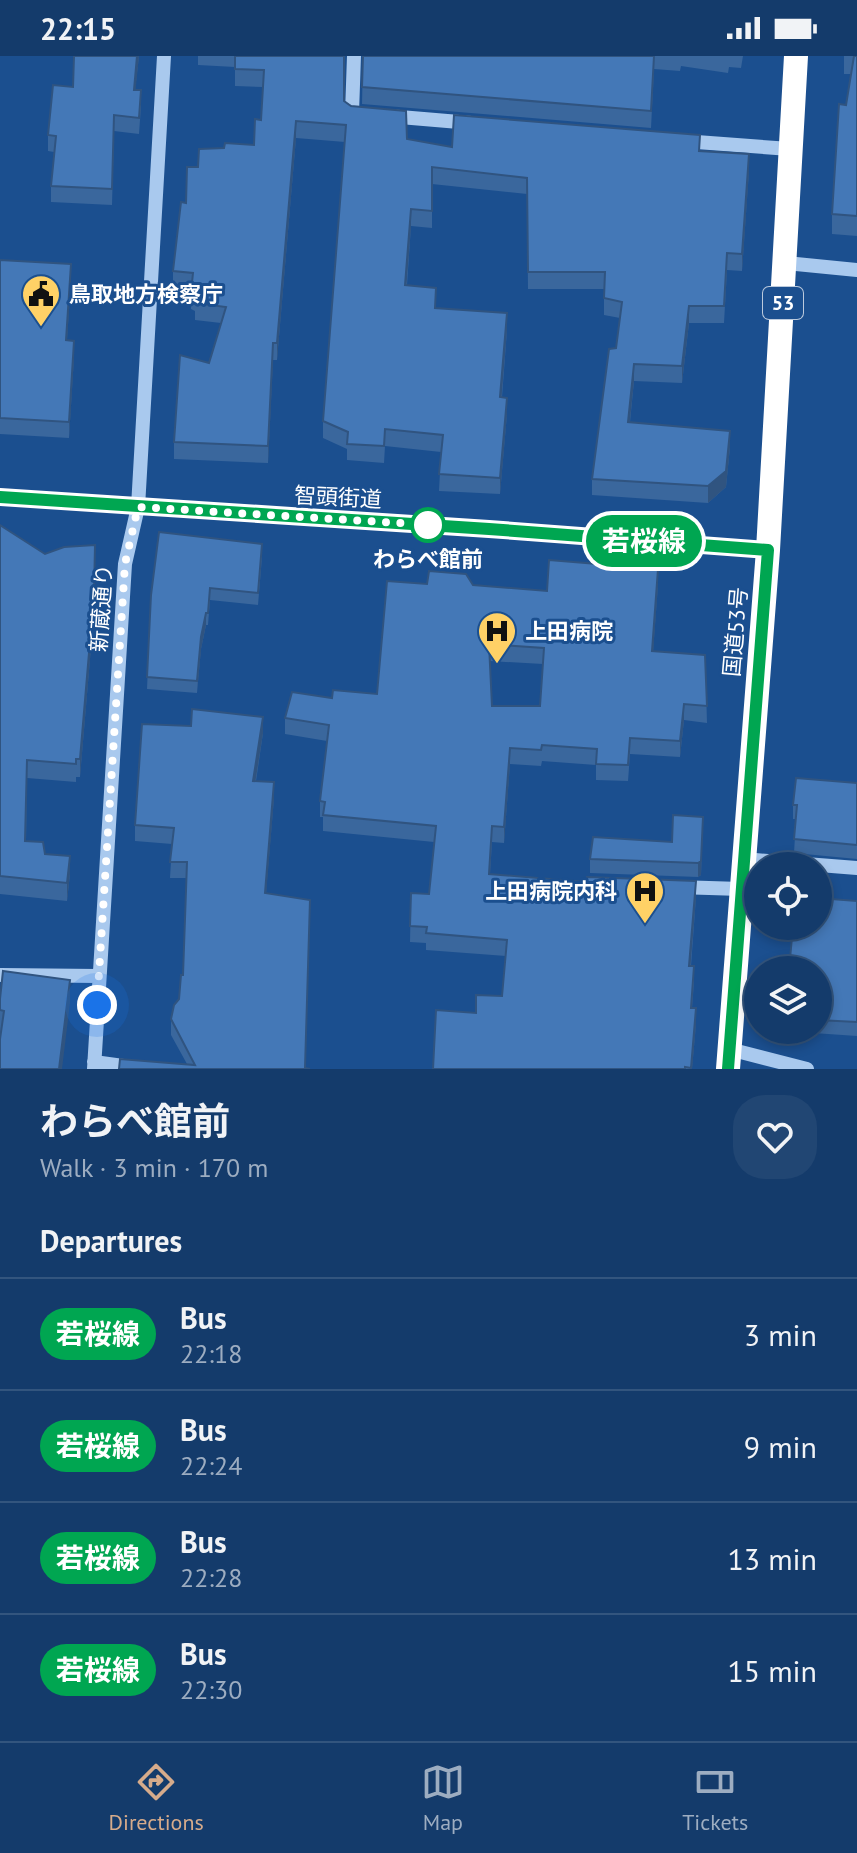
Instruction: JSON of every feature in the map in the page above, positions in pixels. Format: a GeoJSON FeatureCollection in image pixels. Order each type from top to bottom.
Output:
{"type":"FeatureCollection","features":[{"type":"Feature","properties":{"kind":"highway","name":"国道53号"},"geometry":{"type":"LineString","coordinates":[[728,1059],[768,550],[796,56]]}},
{"type":"Feature","properties":{"kind":"street","name":"新蔵通り"},"geometry":{"type":"LineString","coordinates":[[94,1066],[125,564],[138,507],[164,56]]}},
{"type":"Feature","properties":{"kind":"street"},"geometry":{"type":"LineString","coordinates":[[354,56],[352,113],[493,125]]}},
{"type":"Feature","properties":{"kind":"street"},"geometry":{"type":"LineString","coordinates":[[665,139],[790,149]]}},
{"type":"Feature","properties":{"kind":"street"},"geometry":{"type":"LineString","coordinates":[[786,263],[857,270]]}},
{"type":"Feature","properties":{"kind":"street","name":"智頭街道"},"geometry":{"type":"LineString","coordinates":[[0,497],[768,550]]}},
{"type":"Feature","properties":{"kind":"street"},"geometry":{"type":"LineString","coordinates":[[743,859],[857,868]]}},
{"type":"Feature","properties":{"kind":"street"},"geometry":{"type":"LineString","coordinates":[[668,887],[741,889]]}},
{"type":"Feature","properties":{"kind":"street"},"geometry":{"type":"LineString","coordinates":[[0,975],[98,976]]}},
{"type":"Feature","properties":{"kind":"street"},"geometry":{"type":"LineString","coordinates":[[728,1059],[807,1069]]}},
{"type":"Feature","properties":{"kind":"street"},"geometry":{"type":"LineString","coordinates":[[94,1066],[145,1069]]}},
{"type":"Feature","properties":{"kind":"building"},"geometry":{"type":"Polygon","coordinates":[[[74,56],[137,56],[134,90],[141,90],[139,118],[114,115],[112,189],[51,186],[56,136],[48,135],[53,85],[73,87],[74,56]]]}},
{"type":"Feature","properties":{"kind":"building"},"geometry":{"type":"Polygon","coordinates":[[[235,56],[344,56],[344,101],[351,106],[406,111],[407,139],[452,147],[454,115],[700,135],[699,151],[749,154],[742,254],[727,253],[724,306],[689,306],[682,366],[634,364],[628,422],[730,431],[726,471],[708,486],[592,479],[609,349],[616,348],[622,302],[604,298],[605,272],[528,272],[527,178],[432,167],[432,211],[411,209],[405,285],[436,288],[435,308],[507,313],[500,397],[507,398],[500,478],[439,474],[443,435],[385,429],[384,446],[347,444],[348,432],[323,421],[346,125],[296,121],[277,343],[273,343],[268,446],[174,442],[180,355],[209,363],[226,307],[195,303],[197,295],[191,292],[193,273],[173,271],[181,202],[186,203],[187,167],[198,167],[199,149],[224,148],[225,143],[254,145],[255,119],[261,120],[264,70],[235,69],[235,56]]]}},
{"type":"Feature","properties":{"kind":"building"},"geometry":{"type":"Polygon","coordinates":[[[363,56],[654,56],[651,111],[362,87],[363,56]]]}},
{"type":"Feature","properties":{"kind":"building"},"geometry":{"type":"Polygon","coordinates":[[[854,56],[857,56],[857,216],[832,214],[839,104],[846,105],[854,56]]]}},
{"type":"Feature","properties":{"kind":"building"},"geometry":{"type":"Polygon","coordinates":[[[0,260],[71,264],[66,340],[74,341],[69,422],[0,418],[0,260]]]}},
{"type":"Feature","properties":{"kind":"building"},"geometry":{"type":"Polygon","coordinates":[[[0,525],[45,554],[64,547],[95,545],[94,594],[80,759],[76,759],[76,764],[27,760],[25,841],[43,842],[45,854],[70,856],[67,883],[0,876],[0,525]]]}},
{"type":"Feature","properties":{"kind":"building"},"geometry":{"type":"Polygon","coordinates":[[[159,532],[262,544],[258,593],[210,588],[197,681],[147,677],[151,595],[159,532]]]}},
{"type":"Feature","properties":{"kind":"building"},"geometry":{"type":"Polygon","coordinates":[[[549,560],[658,569],[652,651],[705,655],[707,706],[684,704],[680,741],[630,738],[628,765],[596,764],[597,749],[542,745],[541,750],[510,748],[504,827],[492,826],[489,874],[586,882],[587,877],[696,881],[689,966],[694,966],[691,1008],[696,1008],[691,1068],[433,1069],[436,1010],[476,1013],[476,995],[502,996],[507,940],[426,933],[427,927],[410,926],[411,893],[429,894],[436,826],[323,815],[325,802],[320,801],[329,725],[285,718],[292,692],[332,698],[333,690],[377,694],[387,581],[427,584],[429,571],[466,574],[473,585],[547,591],[549,560]],[[489,644],[492,706],[540,706],[544,648],[489,644]]]}},
{"type":"Feature","properties":{"kind":"building"},"geometry":{"type":"Polygon","coordinates":[[[192,709],[263,717],[253,781],[274,782],[265,893],[310,900],[305,1068],[310,1069],[119,1069],[120,1059],[195,1065],[171,1019],[174,1005],[179,999],[183,975],[187,862],[170,862],[174,828],[135,825],[142,724],[191,726],[192,709]]]}},
{"type":"Feature","properties":{"kind":"building"},"geometry":{"type":"Polygon","coordinates":[[[796,778],[857,783],[857,845],[794,839],[796,778]]]}},
{"type":"Feature","properties":{"kind":"building"},"geometry":{"type":"Polygon","coordinates":[[[673,815],[703,817],[701,861],[698,863],[590,859],[593,837],[672,842],[673,815]]]}},
{"type":"Feature","properties":{"kind":"building"},"geometry":{"type":"Polygon","coordinates":[[[832,899],[857,901],[857,1022],[832,1021],[832,956],[790,956],[792,940],[832,940],[832,899]]]}},
{"type":"Feature","properties":{"kind":"building"},"geometry":{"type":"Polygon","coordinates":[[[3,971],[70,980],[59,1069],[0,1069],[3,971]]]}},
{"type":"Feature","properties":{"kind":"bus line","name":"若桜線"},"geometry":{"type":"LineString","coordinates":[[0,497],[768,550],[728,1069]]}},
{"type":"Feature","properties":{"kind":"place","name":"鳥取地方検察庁"},"geometry":{"type":"Point","coordinates":[41,328]}},
{"type":"Feature","properties":{"kind":"place","name":"わらべ館前"},"geometry":{"type":"Point","coordinates":[428,525]}},
{"type":"Feature","properties":{"kind":"place","name":"上田病院"},"geometry":{"type":"Point","coordinates":[497,665]}},
{"type":"Feature","properties":{"kind":"place","name":"上田病院内科"},"geometry":{"type":"Point","coordinates":[645,925]}},
{"type":"Feature","properties":{"kind":"route"},"geometry":{"type":"LineString","coordinates":[[97,1005],[125,564],[138,507],[431,525],[428,525]]}}]}
